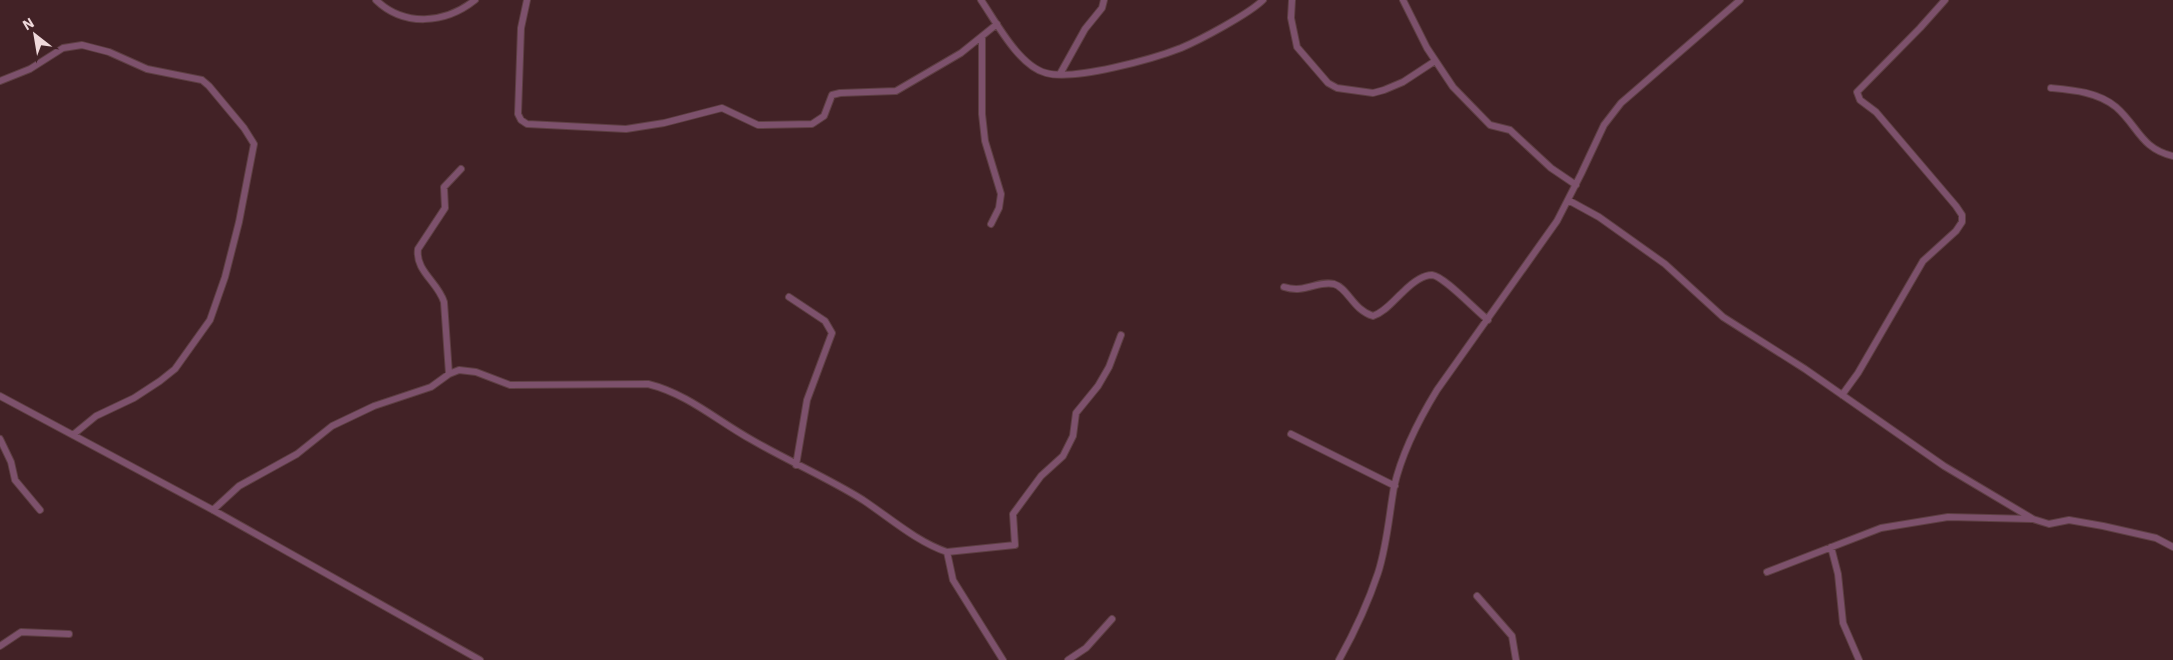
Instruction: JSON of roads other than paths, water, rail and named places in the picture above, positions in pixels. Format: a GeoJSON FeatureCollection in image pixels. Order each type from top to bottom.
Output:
{"type":"FeatureCollection","features":[{"type":"Feature","properties":{"kind":"street"},"geometry":{"type":"LineString","coordinates":[[376,0],[386,10],[397,15],[408,19],[426,20],[445,16],[466,7],[475,0]]}},
{"type":"Feature","properties":{"kind":"street"},"geometry":{"type":"LineString","coordinates":[[527,0],[521,28],[518,114],[521,120],[527,124],[626,129],[664,124],[724,108],[758,125],[812,124],[824,116],[832,95],[896,91],[922,77],[982,38],[997,24]]}},
{"type":"Feature","properties":{"kind":"street"},"geometry":{"type":"LineString","coordinates":[[981,0],[1017,52],[1046,73],[1060,74],[1112,68],[1180,48],[1238,17],[1263,0]]}},
{"type":"Feature","properties":{"kind":"street"},"geometry":{"type":"LineString","coordinates":[[1060,74],[1085,29],[1102,8],[1104,0]]}},
{"type":"Feature","properties":{"kind":"street"},"geometry":{"type":"LineString","coordinates":[[1292,0],[1291,18],[1297,47],[1328,83],[1337,88],[1373,93],[1384,90],[1403,82],[1435,61]]}},
{"type":"Feature","properties":{"kind":"street"},"geometry":{"type":"LineString","coordinates":[[1403,0],[1435,61],[1453,87],[1490,124],[1510,130],[1551,168],[1576,185]]}},
{"type":"Feature","properties":{"kind":"street"},"geometry":{"type":"LineString","coordinates":[[1339,660],[1351,639],[1378,573],[1395,486],[1404,452],[1419,418],[1557,221],[1604,125],[1621,103],[1740,0]]}},
{"type":"Feature","properties":{"kind":"street"},"geometry":{"type":"LineString","coordinates":[[1842,395],[1858,373],[1923,262],[1956,231],[1962,222],[1962,215],[1956,206],[1876,112],[1860,100],[1857,92],[1920,28],[1944,0]]}},
{"type":"Feature","properties":{"kind":"street"},"geometry":{"type":"LineString","coordinates":[[982,38],[982,114],[985,140],[1001,194],[999,208],[991,224]]}},
{"type":"Feature","properties":{"kind":"street"},"geometry":{"type":"LineString","coordinates":[[0,81],[30,69],[63,48],[82,45],[109,52],[147,69],[202,80],[244,128],[254,144],[239,222],[225,277],[210,320],[175,368],[160,381],[134,398],[96,416],[74,434]]}},
{"type":"Feature","properties":{"kind":"street"},"geometry":{"type":"LineString","coordinates":[[2050,88],[2080,91],[2099,97],[2116,107],[2149,146],[2161,153],[2173,156]]}},
{"type":"Feature","properties":{"kind":"street"},"geometry":{"type":"LineString","coordinates":[[449,374],[444,302],[441,293],[422,269],[417,256],[418,249],[444,208],[444,187],[461,169]]}},
{"type":"Feature","properties":{"kind":"street"},"geometry":{"type":"LineString","coordinates":[[1568,200],[1599,217],[1641,246],[1687,282],[1724,317],[1842,395],[1944,466],[2033,519],[2049,524],[2069,520],[2104,526],[2156,538],[2173,547]]}},
{"type":"Feature","properties":{"kind":"street"},"geometry":{"type":"LineString","coordinates":[[1284,287],[1302,290],[1333,284],[1339,286],[1359,310],[1373,316],[1381,314],[1412,284],[1427,276],[1434,275],[1449,284],[1488,320]]}},
{"type":"Feature","properties":{"kind":"street"},"geometry":{"type":"LineString","coordinates":[[789,297],[825,321],[832,333],[807,400],[796,465]]}},
{"type":"Feature","properties":{"kind":"street"},"geometry":{"type":"LineString","coordinates":[[213,510],[239,486],[297,454],[332,426],[374,406],[431,387],[449,374],[467,369],[510,384],[576,386],[627,382],[656,385],[688,398],[718,420],[796,465],[853,494],[917,536],[926,545],[947,552],[1015,546],[1013,514],[1041,476],[1063,456],[1073,436],[1076,413],[1098,386],[1121,335]]}},
{"type":"Feature","properties":{"kind":"street"},"geometry":{"type":"LineString","coordinates":[[0,396],[74,434],[130,468],[213,510],[480,660]]}},
{"type":"Feature","properties":{"kind":"street"},"geometry":{"type":"LineString","coordinates":[[1291,434],[1395,486]]}},
{"type":"Feature","properties":{"kind":"street"},"geometry":{"type":"LineString","coordinates":[[0,439],[11,462],[15,480],[40,510]]}},
{"type":"Feature","properties":{"kind":"street"},"geometry":{"type":"LineString","coordinates":[[1767,572],[1881,528],[1918,521],[1971,516],[2033,519]]}},
{"type":"Feature","properties":{"kind":"street"},"geometry":{"type":"LineString","coordinates":[[1831,547],[1838,574],[1843,623],[1859,660]]}},
{"type":"Feature","properties":{"kind":"street"},"geometry":{"type":"LineString","coordinates":[[947,552],[953,580],[1003,660]]}},
{"type":"Feature","properties":{"kind":"street"},"geometry":{"type":"LineString","coordinates":[[1477,596],[1512,636],[1516,660]]}},
{"type":"Feature","properties":{"kind":"street"},"geometry":{"type":"LineString","coordinates":[[1068,660],[1086,648],[1112,619]]}},
{"type":"Feature","properties":{"kind":"street"},"geometry":{"type":"LineString","coordinates":[[0,646],[20,632],[69,634]]}}]}
